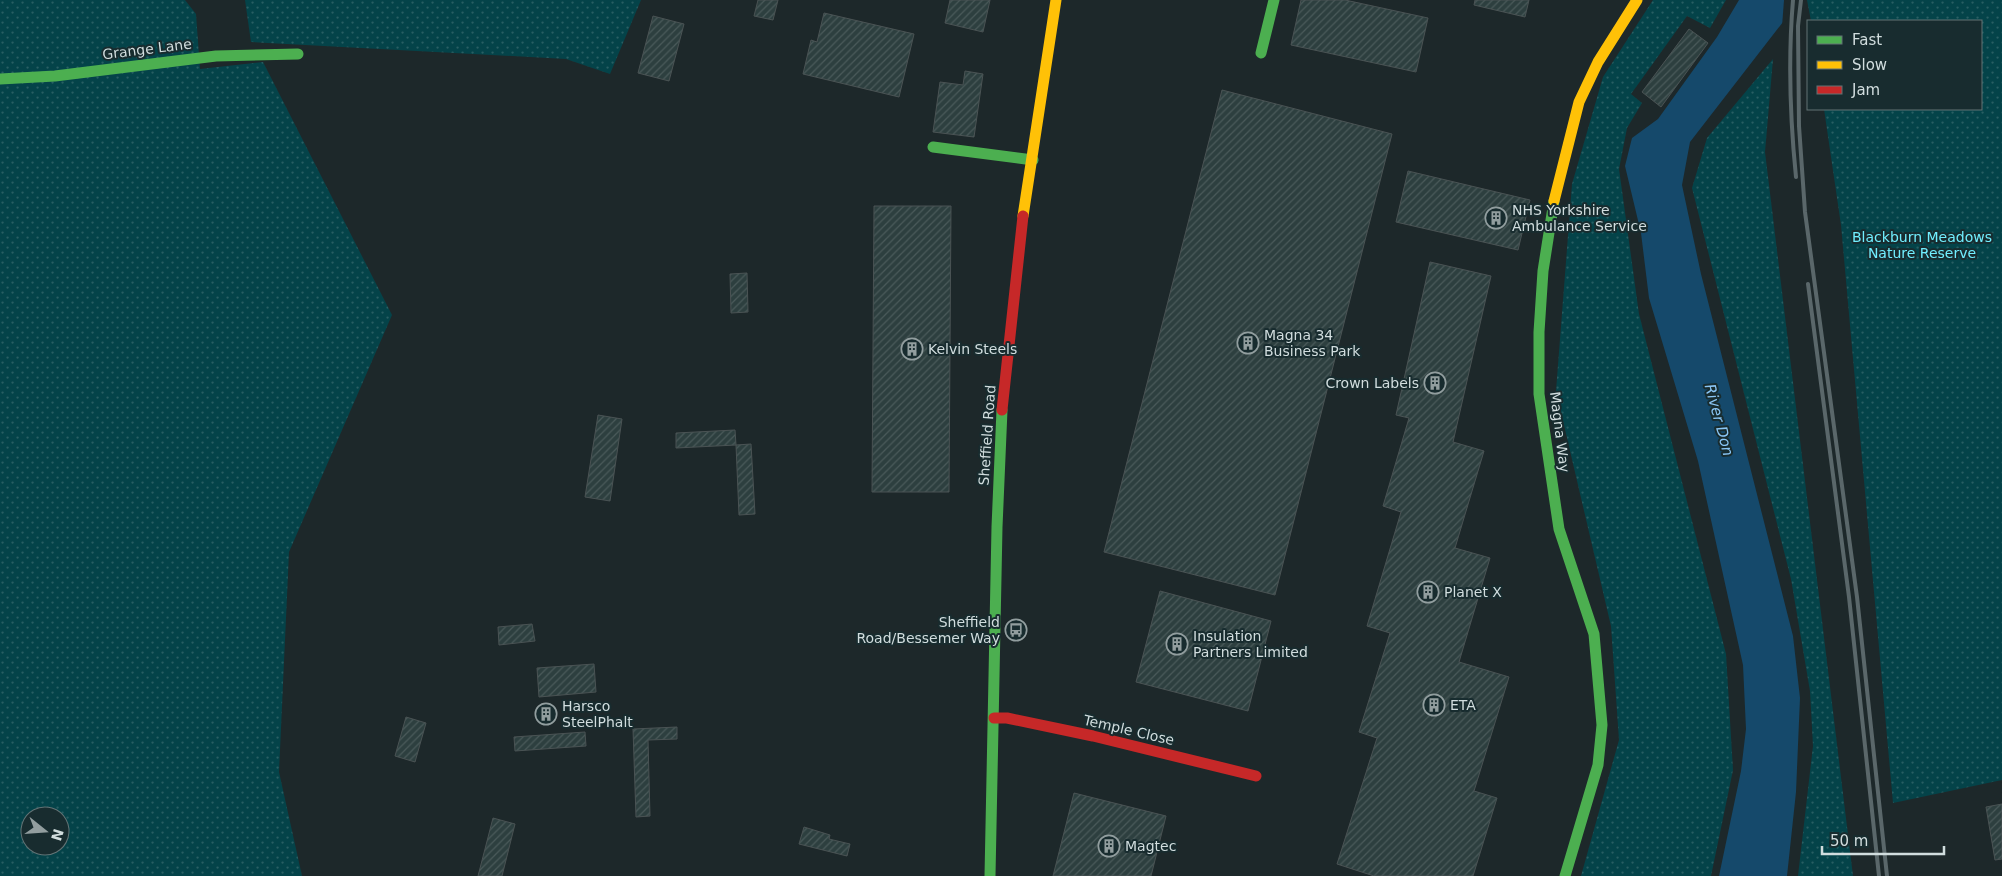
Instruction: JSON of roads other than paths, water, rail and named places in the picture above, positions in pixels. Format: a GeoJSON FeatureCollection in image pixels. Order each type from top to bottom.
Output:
{"type":"FeatureCollection","features":[{"type":"Feature","properties":{"kind":"street","name":"Sheffield Road"},"geometry":{"type":"LineString","coordinates":[[990,876],[997,527],[1002,415],[1020,233],[1033,160],[1056,0]]}},
{"type":"Feature","properties":{"kind":"street"},"geometry":{"type":"LineString","coordinates":[[1261,53],[1274,0]]}},
{"type":"Feature","properties":{"kind":"street","name":"Magna Way"},"geometry":{"type":"LineString","coordinates":[[1565,876],[1598,765],[1602,724],[1594,634],[1559,529],[1539,394],[1539,332],[1543,271],[1550,216],[1579,102],[1598,62],[1632,11],[1637,0]]}},
{"type":"Feature","properties":{"kind":"street","name":"Grange Lane"},"geometry":{"type":"LineString","coordinates":[[0,79],[55,76],[216,56],[298,54]]}},
{"type":"Feature","properties":{"kind":"street"},"geometry":{"type":"LineString","coordinates":[[933,147],[1033,160]]}},
{"type":"Feature","properties":{"kind":"street","name":"Temple Close"},"geometry":{"type":"LineString","coordinates":[[994,718],[1006,718],[1093,736],[1256,776]]}},
{"type":"Feature","properties":{"kind":"water","name":"River Don"},"geometry":{"type":"Polygon","coordinates":[[[1739,0],[1800,0],[1690,142],[1682,185],[1701,274],[1793,636],[1800,698],[1796,792],[1787,876],[1719,876],[1741,771],[1746,729],[1743,665],[1698,461],[1649,298],[1641,233],[1625,166],[1632,138],[1658,119],[1717,37],[1739,0]]]}},
{"type":"Feature","properties":{"kind":"railway"},"geometry":{"type":"LineString","coordinates":[[1793,0],[1790,89],[1796,177]]}},
{"type":"Feature","properties":{"kind":"railway"},"geometry":{"type":"LineString","coordinates":[[1801,0],[1798,26],[1799,126],[1805,212],[1857,597],[1887,876]]}},
{"type":"Feature","properties":{"kind":"railway"},"geometry":{"type":"LineString","coordinates":[[1808,284],[1849,597],[1879,876]]}},
{"type":"Feature","properties":{"kind":"place","name":"NHS Yorkshire Ambulance Service"},"geometry":{"type":"Point","coordinates":[1496,218]}},
{"type":"Feature","properties":{"kind":"place","name":"Magna 34 Business Park"},"geometry":{"type":"Point","coordinates":[1248,343]}},
{"type":"Feature","properties":{"kind":"place","name":"Kelvin Steels"},"geometry":{"type":"Point","coordinates":[912,349]}},
{"type":"Feature","properties":{"kind":"place","name":"Crown Labels"},"geometry":{"type":"Point","coordinates":[1435,383]}},
{"type":"Feature","properties":{"kind":"place","name":"Planet X"},"geometry":{"type":"Point","coordinates":[1428,592]}},
{"type":"Feature","properties":{"kind":"place","name":"Sheffield Road/Bessemer Way"},"geometry":{"type":"Point","coordinates":[1016,630]}},
{"type":"Feature","properties":{"kind":"place","name":"Insulation Partners Limited"},"geometry":{"type":"Point","coordinates":[1177,644]}},
{"type":"Feature","properties":{"kind":"place","name":"ETA"},"geometry":{"type":"Point","coordinates":[1434,705]}},
{"type":"Feature","properties":{"kind":"place","name":"Harsco SteelPhalt"},"geometry":{"type":"Point","coordinates":[546,714]}},
{"type":"Feature","properties":{"kind":"place","name":"Magtec"},"geometry":{"type":"Point","coordinates":[1109,846]}},
{"type":"Feature","properties":{"kind":"park label","name":"Blackburn Meadows Nature Reserve"},"geometry":{"type":"Point","coordinates":[1922,246]}}]}
